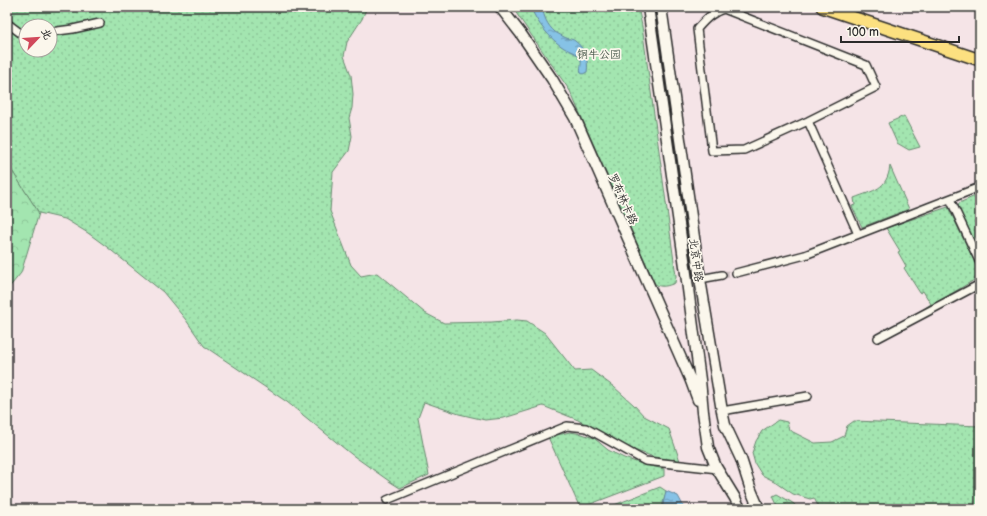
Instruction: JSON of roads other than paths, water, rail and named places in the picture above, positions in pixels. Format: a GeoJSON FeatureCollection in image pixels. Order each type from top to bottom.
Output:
{"type":"FeatureCollection","features":[{"type":"Feature","properties":{"kind":"main road","name":"罗布林卡路"},"geometry":{"type":"LineString","coordinates":[[500,7],[521,34],[552,79],[574,118],[691,381],[703,412]]}},
{"type":"Feature","properties":{"kind":"main road","name":"北京中路"},"geometry":{"type":"LineString","coordinates":[[648,7],[708,446],[718,469],[740,509]]}},
{"type":"Feature","properties":{"kind":"main road","name":"北京中路"},"geometry":{"type":"LineString","coordinates":[[661,7],[700,279],[722,411],[725,425],[741,460],[750,490],[759,509]]}},
{"type":"Feature","properties":{"kind":"main road"},"geometry":{"type":"LineString","coordinates":[[822,7],[980,60]]}},
{"type":"Feature","properties":{"kind":"street"},"geometry":{"type":"LineString","coordinates":[[724,9],[866,66],[876,87],[808,121],[744,150],[712,151],[697,29],[707,18],[724,9]]}},
{"type":"Feature","properties":{"kind":"street"},"geometry":{"type":"LineString","coordinates":[[7,23],[18,31]]}},
{"type":"Feature","properties":{"kind":"street"},"geometry":{"type":"LineString","coordinates":[[58,31],[100,23]]}},
{"type":"Feature","properties":{"kind":"street"},"geometry":{"type":"LineString","coordinates":[[808,121],[858,234]]}},
{"type":"Feature","properties":{"kind":"street"},"geometry":{"type":"LineString","coordinates":[[736,273],[804,255],[980,187]]}},
{"type":"Feature","properties":{"kind":"street"},"geometry":{"type":"LineString","coordinates":[[950,199],[980,263]]}},
{"type":"Feature","properties":{"kind":"street"},"geometry":{"type":"LineString","coordinates":[[700,279],[722,275]]}},
{"type":"Feature","properties":{"kind":"street"},"geometry":{"type":"LineString","coordinates":[[878,338],[980,284]]}},
{"type":"Feature","properties":{"kind":"street"},"geometry":{"type":"LineString","coordinates":[[722,411],[808,396]]}},
{"type":"Feature","properties":{"kind":"street"},"geometry":{"type":"LineString","coordinates":[[387,500],[566,426],[586,428],[645,461],[718,469]]}},
{"type":"Feature","properties":{"kind":"water"},"geometry":{"type":"Polygon","coordinates":[[[531,7],[542,7],[546,21],[550,27],[555,32],[566,38],[574,40],[581,47],[587,59],[587,72],[583,74],[581,73],[581,62],[579,56],[559,45],[549,35],[536,18],[531,7]]]}},
{"type":"Feature","properties":{"kind":"water"},"geometry":{"type":"Polygon","coordinates":[[[666,491],[678,496],[685,509],[662,509],[666,491]]]}},
{"type":"Feature","properties":{"kind":"tunnel"},"geometry":{"type":"LineString","coordinates":[[722,275],[736,273]]}},
{"type":"Feature","properties":{"kind":"park label","name":"铜牛公园"},"geometry":{"type":"Point","coordinates":[599,54]}}]}
